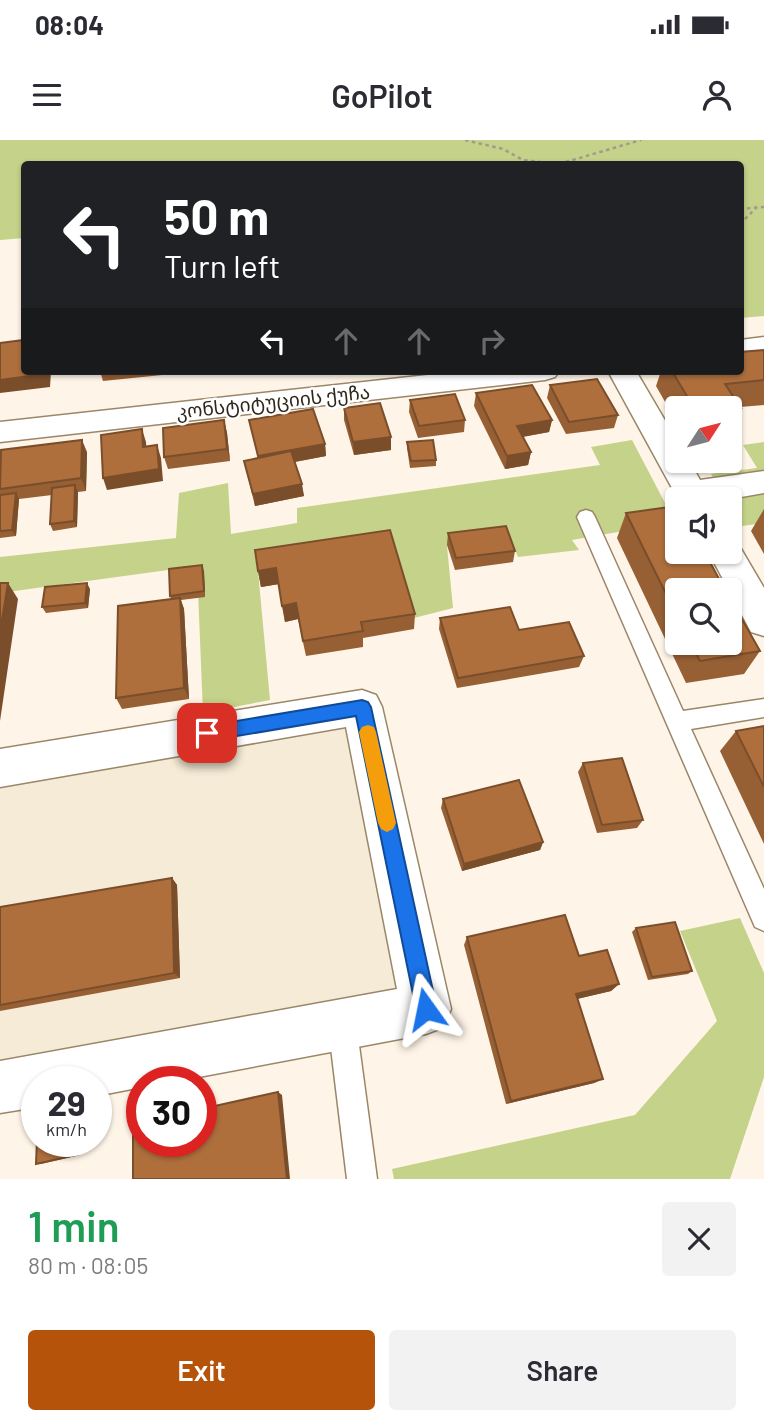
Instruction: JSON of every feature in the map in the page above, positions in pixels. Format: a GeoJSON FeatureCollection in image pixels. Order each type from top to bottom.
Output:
{"type":"FeatureCollection","features":[{"type":"Feature","properties":{"kind":"street"},"geometry":{"type":"LineString","coordinates":[[744,348],[764,345]]}},
{"type":"Feature","properties":{"kind":"street","name":"კონსტიტუციის ქუჩა"},"geometry":{"type":"LineString","coordinates":[[0,432],[509,375]]}},
{"type":"Feature","properties":{"kind":"street"},"geometry":{"type":"LineString","coordinates":[[624,375],[689,487]]}},
{"type":"Feature","properties":{"kind":"street"},"geometry":{"type":"LineString","coordinates":[[739,487],[764,482]]}},
{"type":"Feature","properties":{"kind":"street"},"geometry":{"type":"LineString","coordinates":[[732,564],[764,621]]}},
{"type":"Feature","properties":{"kind":"street"},"geometry":{"type":"LineString","coordinates":[[0,768],[362,707],[426,1009],[0,1087]]}},
{"type":"Feature","properties":{"kind":"lane"},"geometry":{"type":"LineString","coordinates":[[586,517],[764,918]]}},
{"type":"Feature","properties":{"kind":"lane"},"geometry":{"type":"LineString","coordinates":[[678,721],[764,708]]}},
{"type":"Feature","properties":{"kind":"lane"},"geometry":{"type":"LineString","coordinates":[[342,1023],[362,1179]]}},
{"type":"Feature","properties":{"kind":"path"},"geometry":{"type":"LineString","coordinates":[[465,140],[503,149],[523,160],[532,161]]}},
{"type":"Feature","properties":{"kind":"path"},"geometry":{"type":"LineString","coordinates":[[503,149],[504,140]]}},
{"type":"Feature","properties":{"kind":"path"},"geometry":{"type":"LineString","coordinates":[[568,161],[641,140]]}},
{"type":"Feature","properties":{"kind":"path"},"geometry":{"type":"LineString","coordinates":[[744,219],[757,207]]}},
{"type":"Feature","properties":{"kind":"path"},"geometry":{"type":"LineString","coordinates":[[744,208],[764,207]]}},
{"type":"Feature","properties":{"kind":"shaded area"},"geometry":{"type":"Polygon","coordinates":[[[354,727],[408,998],[0,1066],[0,786],[354,727]]]}},
{"type":"Feature","properties":{"kind":"green space"},"geometry":{"type":"Polygon","coordinates":[[[0,140],[764,140],[764,316],[744,318],[744,161],[21,161],[21,238],[0,240],[0,140]]]}},
{"type":"Feature","properties":{"kind":"green space"},"geometry":{"type":"Polygon","coordinates":[[[632,440],[665,503],[665,524],[572,540],[579,550],[518,557],[510,537],[447,546],[453,608],[410,619],[258,571],[270,700],[203,713],[197,566],[0,593],[0,557],[176,538],[179,493],[228,483],[231,534],[297,523],[297,508],[600,465],[591,447],[632,440]]]}},
{"type":"Feature","properties":{"kind":"green space"},"geometry":{"type":"Polygon","coordinates":[[[764,442],[764,523],[742,526],[742,487],[719,487],[711,474],[742,473],[742,470],[757,468],[743,445],[764,442]]]}},
{"type":"Feature","properties":{"kind":"green space"},"geometry":{"type":"Polygon","coordinates":[[[740,918],[764,973],[764,1077],[730,1179],[394,1179],[392,1169],[635,1115],[717,1021],[680,931],[740,918]]]}},
{"type":"Feature","properties":{"kind":"building"},"geometry":{"type":"Polygon","coordinates":[[[21,340],[21,375],[38,375],[0,380],[0,343],[21,340]]]}},
{"type":"Feature","properties":{"kind":"building"},"geometry":{"type":"Polygon","coordinates":[[[764,350],[764,380],[725,384],[733,396],[687,396],[674,375],[744,375],[744,352],[764,350]]]}},
{"type":"Feature","properties":{"kind":"building"},"geometry":{"type":"Polygon","coordinates":[[[597,379],[618,415],[569,422],[550,385],[597,379]]]}},
{"type":"Feature","properties":{"kind":"building"},"geometry":{"type":"Polygon","coordinates":[[[532,385],[552,420],[517,426],[531,452],[507,456],[476,393],[532,385]]]}},
{"type":"Feature","properties":{"kind":"building"},"geometry":{"type":"Polygon","coordinates":[[[455,394],[465,420],[419,426],[410,400],[455,394]]]}},
{"type":"Feature","properties":{"kind":"building"},"geometry":{"type":"Polygon","coordinates":[[[380,403],[391,437],[353,442],[344,408],[380,403]]]}},
{"type":"Feature","properties":{"kind":"building"},"geometry":{"type":"Polygon","coordinates":[[[313,409],[325,444],[258,456],[249,420],[313,409]]]}},
{"type":"Feature","properties":{"kind":"building"},"geometry":{"type":"Polygon","coordinates":[[[224,420],[227,449],[164,457],[163,428],[224,420]]]}},
{"type":"Feature","properties":{"kind":"building"},"geometry":{"type":"Polygon","coordinates":[[[142,429],[143,447],[157,445],[159,469],[103,478],[101,435],[142,429]]]}},
{"type":"Feature","properties":{"kind":"building"},"geometry":{"type":"Polygon","coordinates":[[[82,440],[81,478],[0,489],[1,450],[82,440]]]}},
{"type":"Feature","properties":{"kind":"building"},"geometry":{"type":"Polygon","coordinates":[[[433,440],[436,460],[411,461],[407,442],[433,440]]]}},
{"type":"Feature","properties":{"kind":"building"},"geometry":{"type":"Polygon","coordinates":[[[291,451],[302,484],[253,494],[244,461],[291,451]]]}},
{"type":"Feature","properties":{"kind":"building"},"geometry":{"type":"Polygon","coordinates":[[[75,485],[74,521],[50,524],[52,488],[75,485]]]}},
{"type":"Feature","properties":{"kind":"building"},"geometry":{"type":"Polygon","coordinates":[[[16,493],[12,530],[0,531],[0,495],[16,493]]]}},
{"type":"Feature","properties":{"kind":"building"},"geometry":{"type":"Polygon","coordinates":[[[665,508],[665,564],[711,564],[719,578],[665,578],[665,592],[626,513],[665,508]]]}},
{"type":"Feature","properties":{"kind":"building"},"geometry":{"type":"Polygon","coordinates":[[[506,526],[515,551],[456,558],[448,533],[506,526]]]}},
{"type":"Feature","properties":{"kind":"building"},"geometry":{"type":"Polygon","coordinates":[[[390,530],[415,614],[361,622],[363,631],[303,641],[296,603],[282,606],[276,568],[258,571],[255,550],[390,530]]]}},
{"type":"Feature","properties":{"kind":"building"},"geometry":{"type":"Polygon","coordinates":[[[202,565],[204,591],[170,596],[169,569],[202,565]]]}},
{"type":"Feature","properties":{"kind":"building"},"geometry":{"type":"Polygon","coordinates":[[[0,583],[8,583],[0,632],[0,583]]]}},
{"type":"Feature","properties":{"kind":"building"},"geometry":{"type":"Polygon","coordinates":[[[87,583],[85,603],[42,607],[45,587],[87,583]]]}},
{"type":"Feature","properties":{"kind":"building"},"geometry":{"type":"Polygon","coordinates":[[[180,598],[184,688],[116,698],[118,606],[180,598]]]}},
{"type":"Feature","properties":{"kind":"building"},"geometry":{"type":"Polygon","coordinates":[[[510,607],[519,630],[569,622],[584,656],[458,678],[440,618],[510,607]]]}},
{"type":"Feature","properties":{"kind":"building"},"geometry":{"type":"Polygon","coordinates":[[[742,619],[760,651],[742,654],[742,619]]]}},
{"type":"Feature","properties":{"kind":"building"},"geometry":{"type":"Polygon","coordinates":[[[697,655],[736,655],[700,661],[697,655]]]}},
{"type":"Feature","properties":{"kind":"building"},"geometry":{"type":"Polygon","coordinates":[[[764,726],[764,787],[736,731],[764,726]]]}},
{"type":"Feature","properties":{"kind":"building"},"geometry":{"type":"Polygon","coordinates":[[[622,758],[643,820],[602,825],[583,763],[622,758]]]}},
{"type":"Feature","properties":{"kind":"building"},"geometry":{"type":"Polygon","coordinates":[[[519,780],[543,842],[464,864],[443,799],[519,780]]]}},
{"type":"Feature","properties":{"kind":"building"},"geometry":{"type":"Polygon","coordinates":[[[172,878],[174,973],[0,1005],[0,907],[172,878]]]}},
{"type":"Feature","properties":{"kind":"building"},"geometry":{"type":"Polygon","coordinates":[[[565,915],[579,956],[607,950],[619,984],[576,994],[603,1079],[511,1101],[467,937],[565,915]]]}},
{"type":"Feature","properties":{"kind":"building"},"geometry":{"type":"Polygon","coordinates":[[[675,922],[692,971],[652,977],[636,928],[675,922]]]}},
{"type":"Feature","properties":{"kind":"building"},"geometry":{"type":"Polygon","coordinates":[[[278,1092],[287,1179],[133,1179],[133,1157],[217,1157],[217,1105],[278,1092]]]}},
{"type":"Feature","properties":{"kind":"building"},"geometry":{"type":"Polygon","coordinates":[[[36,1157],[67,1157],[36,1164],[36,1157]]]}},
{"type":"Feature","properties":{"kind":"slow traffic"},"geometry":{"type":"LineString","coordinates":[[368,732],[387,823]]}},
{"type":"Feature","properties":{"kind":"route"},"geometry":{"type":"LineString","coordinates":[[207,733],[362,707],[426,1009]]}}]}
